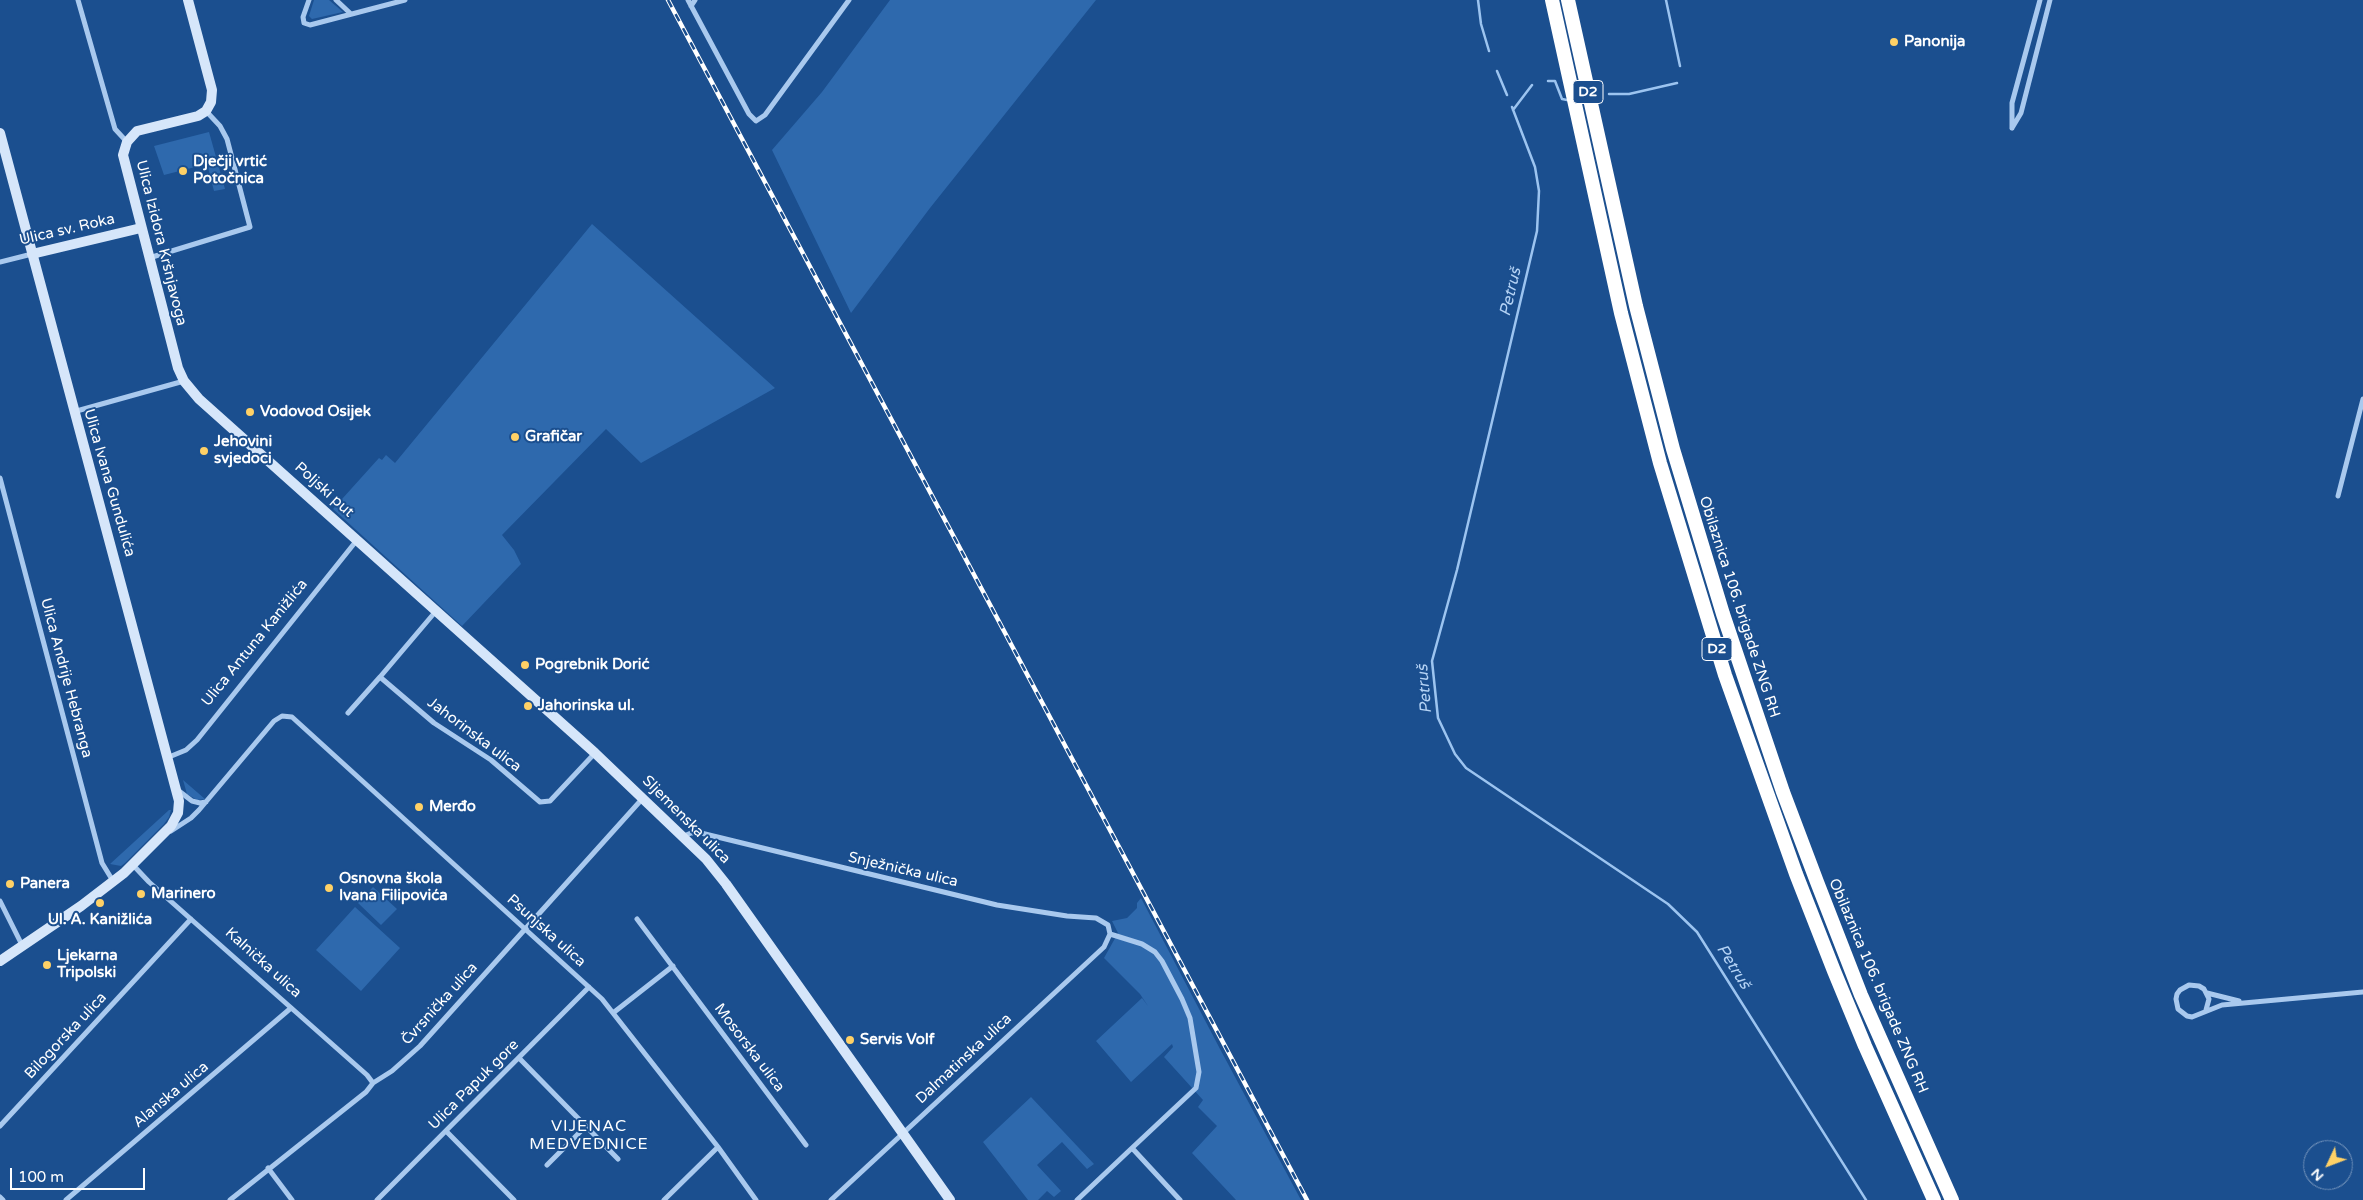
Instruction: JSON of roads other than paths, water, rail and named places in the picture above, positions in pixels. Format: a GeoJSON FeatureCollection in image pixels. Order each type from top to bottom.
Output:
{"type":"FeatureCollection","features":[{"type":"Feature","properties":{"kind":"highway","name":"D2"},"geometry":{"type":"LineString","coordinates":[[1552,0],[1623,322],[1660,463],[1719,656],[1766,793],[1830,963],[1934,1200]]}},
{"type":"Feature","properties":{"kind":"highway","name":"Obilaznica 106. brigade ZNG RH"},"geometry":{"type":"LineString","coordinates":[[1568,0],[1614,213],[1660,400],[1694,524],[1783,792],[1858,987],[1952,1200]]}},
{"type":"Feature","properties":{"kind":"street","name":"Ulica Izidora Kršnjavoga"},"geometry":{"type":"LineString","coordinates":[[78,0],[113,123],[117,133],[126,142],[123,150],[124,162],[178,368],[184,381]]}},
{"type":"Feature","properties":{"kind":"street"},"geometry":{"type":"LineString","coordinates":[[126,142],[142,129],[198,116],[206,111],[211,102],[212,90],[188,0]]}},
{"type":"Feature","properties":{"kind":"street"},"geometry":{"type":"LineString","coordinates":[[309,0],[303,17],[306,24],[314,25],[405,0]]}},
{"type":"Feature","properties":{"kind":"street"},"geometry":{"type":"LineString","coordinates":[[336,0],[351,14]]}},
{"type":"Feature","properties":{"kind":"street"},"geometry":{"type":"LineString","coordinates":[[688,0],[749,114],[756,121],[765,114],[849,0]]}},
{"type":"Feature","properties":{"kind":"street"},"geometry":{"type":"LineString","coordinates":[[691,6],[695,0]]}},
{"type":"Feature","properties":{"kind":"street"},"geometry":{"type":"LineString","coordinates":[[2040,0],[2012,103],[2012,128],[2021,113],[2050,0]]}},
{"type":"Feature","properties":{"kind":"street"},"geometry":{"type":"LineString","coordinates":[[149,258],[250,227],[226,139],[220,126],[206,111]]}},
{"type":"Feature","properties":{"kind":"street","name":"Ulica Ivana Gundulića"},"geometry":{"type":"LineString","coordinates":[[0,133],[73,412],[178,790],[178,813],[171,826],[162,836]]}},
{"type":"Feature","properties":{"kind":"street","name":"Ulica sv. Roka"},"geometry":{"type":"LineString","coordinates":[[0,262],[141,228]]}},
{"type":"Feature","properties":{"kind":"street"},"geometry":{"type":"LineString","coordinates":[[73,412],[184,381]]}},
{"type":"Feature","properties":{"kind":"street","name":"Poljski put"},"geometry":{"type":"LineString","coordinates":[[184,381],[199,399],[357,540]]}},
{"type":"Feature","properties":{"kind":"street"},"geometry":{"type":"LineString","coordinates":[[2338,496],[2363,399]]}},
{"type":"Feature","properties":{"kind":"street","name":"Ulica Andrije Hebranga"},"geometry":{"type":"LineString","coordinates":[[0,478],[102,863],[114,881]]}},
{"type":"Feature","properties":{"kind":"street","name":"Sljemenska ulica"},"geometry":{"type":"LineString","coordinates":[[357,540],[595,753],[706,859],[726,884],[950,1200]]}},
{"type":"Feature","properties":{"kind":"street","name":"Ulica Antuna Kanižlića"},"geometry":{"type":"LineString","coordinates":[[169,756],[186,750],[197,740],[357,540]]}},
{"type":"Feature","properties":{"kind":"street"},"geometry":{"type":"LineString","coordinates":[[348,714],[436,611]]}},
{"type":"Feature","properties":{"kind":"street","name":"Jahorinska ulica"},"geometry":{"type":"LineString","coordinates":[[380,677],[434,723],[491,760],[540,802],[550,801],[595,753]]}},
{"type":"Feature","properties":{"kind":"street","name":"Psunjska ulica"},"geometry":{"type":"LineString","coordinates":[[206,802],[274,721],[282,716],[289,716],[297,721],[589,987],[613,1013],[718,1147],[756,1200]]}},
{"type":"Feature","properties":{"kind":"street"},"geometry":{"type":"LineString","coordinates":[[178,790],[192,801],[206,802]]}},
{"type":"Feature","properties":{"kind":"street","name":"Čvrsnička ulica"},"geometry":{"type":"LineString","coordinates":[[230,1200],[366,1092],[373,1083],[392,1071],[420,1046],[524,928],[643,798]]}},
{"type":"Feature","properties":{"kind":"street"},"geometry":{"type":"LineString","coordinates":[[0,961],[114,881],[162,836],[191,818],[206,802]]}},
{"type":"Feature","properties":{"kind":"street","name":"Snježnička ulica"},"geometry":{"type":"LineString","coordinates":[[684,836],[691,833],[701,833],[988,902],[1067,916],[1096,918],[1108,925],[1110,934]]}},
{"type":"Feature","properties":{"kind":"street","name":"Kalnička ulica"},"geometry":{"type":"LineString","coordinates":[[132,864],[190,919],[373,1083]]}},
{"type":"Feature","properties":{"kind":"street"},"geometry":{"type":"LineString","coordinates":[[0,900],[22,946]]}},
{"type":"Feature","properties":{"kind":"street","name":"Bilogorska ulica"},"geometry":{"type":"LineString","coordinates":[[0,1126],[190,919]]}},
{"type":"Feature","properties":{"kind":"street","name":"Mosorska ulica"},"geometry":{"type":"LineString","coordinates":[[637,919],[806,1145]]}},
{"type":"Feature","properties":{"kind":"street"},"geometry":{"type":"LineString","coordinates":[[1077,1200],[1196,1088],[1199,1072],[1190,1018],[1162,961],[1155,952],[1142,944],[1110,934]]}},
{"type":"Feature","properties":{"kind":"street","name":"Dalmatinska ulica"},"geometry":{"type":"LineString","coordinates":[[831,1200],[1104,946],[1110,934]]}},
{"type":"Feature","properties":{"kind":"street"},"geometry":{"type":"LineString","coordinates":[[613,1013],[673,966]]}},
{"type":"Feature","properties":{"kind":"street"},"geometry":{"type":"LineString","coordinates":[[2247,1002],[2207,993],[2199,986],[2189,985],[2180,990],[2176,999],[2178,1009],[2187,1016],[2198,1016],[2206,1010],[2222,1005],[2363,992]]}},
{"type":"Feature","properties":{"kind":"street","name":"Ulica Papuk gore"},"geometry":{"type":"LineString","coordinates":[[377,1200],[589,987]]}},
{"type":"Feature","properties":{"kind":"street"},"geometry":{"type":"LineString","coordinates":[[2206,1010],[2209,999],[2207,993]]}},
{"type":"Feature","properties":{"kind":"street","name":"Alanska ulica"},"geometry":{"type":"LineString","coordinates":[[66,1200],[291,1008]]}},
{"type":"Feature","properties":{"kind":"street"},"geometry":{"type":"LineString","coordinates":[[519,1058],[618,1159]]}},
{"type":"Feature","properties":{"kind":"street"},"geometry":{"type":"LineString","coordinates":[[547,1165],[586,1126]]}},
{"type":"Feature","properties":{"kind":"street"},"geometry":{"type":"LineString","coordinates":[[446,1131],[514,1200]]}},
{"type":"Feature","properties":{"kind":"street"},"geometry":{"type":"LineString","coordinates":[[664,1200],[718,1147]]}},
{"type":"Feature","properties":{"kind":"street"},"geometry":{"type":"LineString","coordinates":[[1132,1148],[1180,1200]]}},
{"type":"Feature","properties":{"kind":"street"},"geometry":{"type":"LineString","coordinates":[[268,1168],[292,1200]]}},
{"type":"Feature","properties":{"kind":"street"},"geometry":{"type":"LineString","coordinates":[[0,1197],[3,1200]]}},
{"type":"Feature","properties":{"kind":"waterway","name":"Petruš"},"geometry":{"type":"LineString","coordinates":[[1478,0],[1481,24],[1489,51]]}},
{"type":"Feature","properties":{"kind":"waterway"},"geometry":{"type":"LineString","coordinates":[[1666,0],[1680,66]]}},
{"type":"Feature","properties":{"kind":"waterway","name":"Petruš"},"geometry":{"type":"LineString","coordinates":[[1497,71],[1507,95]]}},
{"type":"Feature","properties":{"kind":"waterway"},"geometry":{"type":"LineString","coordinates":[[1548,81],[1555,81],[1562,99],[1567,100]]}},
{"type":"Feature","properties":{"kind":"waterway"},"geometry":{"type":"LineString","coordinates":[[1609,94],[1629,94],[1677,83]]}},
{"type":"Feature","properties":{"kind":"waterway"},"geometry":{"type":"LineString","coordinates":[[1513,110],[1532,85]]}},
{"type":"Feature","properties":{"kind":"waterway","name":"Petruš"},"geometry":{"type":"LineString","coordinates":[[1512,107],[1535,167],[1539,191],[1537,231],[1457,570],[1432,661],[1438,718],[1455,754],[1466,768],[1668,904],[1697,932],[1866,1200]]}},
{"type":"Feature","properties":{"kind":"railway"},"geometry":{"type":"LineString","coordinates":[[668,0],[1307,1200]]}},
{"type":"Feature","properties":{"kind":"place","name":"Panonija"},"geometry":{"type":"Point","coordinates":[1894,42]}},
{"type":"Feature","properties":{"kind":"place","name":"Dječji vrtić Potočnica"},"geometry":{"type":"Point","coordinates":[183,171]}},
{"type":"Feature","properties":{"kind":"place","name":"Vodovod Osijek"},"geometry":{"type":"Point","coordinates":[250,412]}},
{"type":"Feature","properties":{"kind":"place","name":"Grafičar"},"geometry":{"type":"Point","coordinates":[515,437]}},
{"type":"Feature","properties":{"kind":"place","name":"Jehovini svjedoci"},"geometry":{"type":"Point","coordinates":[204,451]}},
{"type":"Feature","properties":{"kind":"place","name":"Pogrebnik Dorić"},"geometry":{"type":"Point","coordinates":[525,665]}},
{"type":"Feature","properties":{"kind":"place","name":"Jahorinska ul."},"geometry":{"type":"Point","coordinates":[528,706]}},
{"type":"Feature","properties":{"kind":"place","name":"Merđo"},"geometry":{"type":"Point","coordinates":[419,807]}},
{"type":"Feature","properties":{"kind":"place","name":"Panera"},"geometry":{"type":"Point","coordinates":[10,884]}},
{"type":"Feature","properties":{"kind":"place","name":"Osnovna škola Ivana Filipovića"},"geometry":{"type":"Point","coordinates":[329,888]}},
{"type":"Feature","properties":{"kind":"place","name":"Marinero"},"geometry":{"type":"Point","coordinates":[141,894]}},
{"type":"Feature","properties":{"kind":"place","name":"Ul. A. Kanižlića"},"geometry":{"type":"Point","coordinates":[100,903]}},
{"type":"Feature","properties":{"kind":"place","name":"Ljekarna Tripolski"},"geometry":{"type":"Point","coordinates":[47,965]}},
{"type":"Feature","properties":{"kind":"place","name":"Servis Volf"},"geometry":{"type":"Point","coordinates":[850,1040]}},
{"type":"Feature","properties":{"kind":"district","name":"VIJENAC MEDVEDNICE"},"geometry":{"type":"Point","coordinates":[589,1136]}}]}
